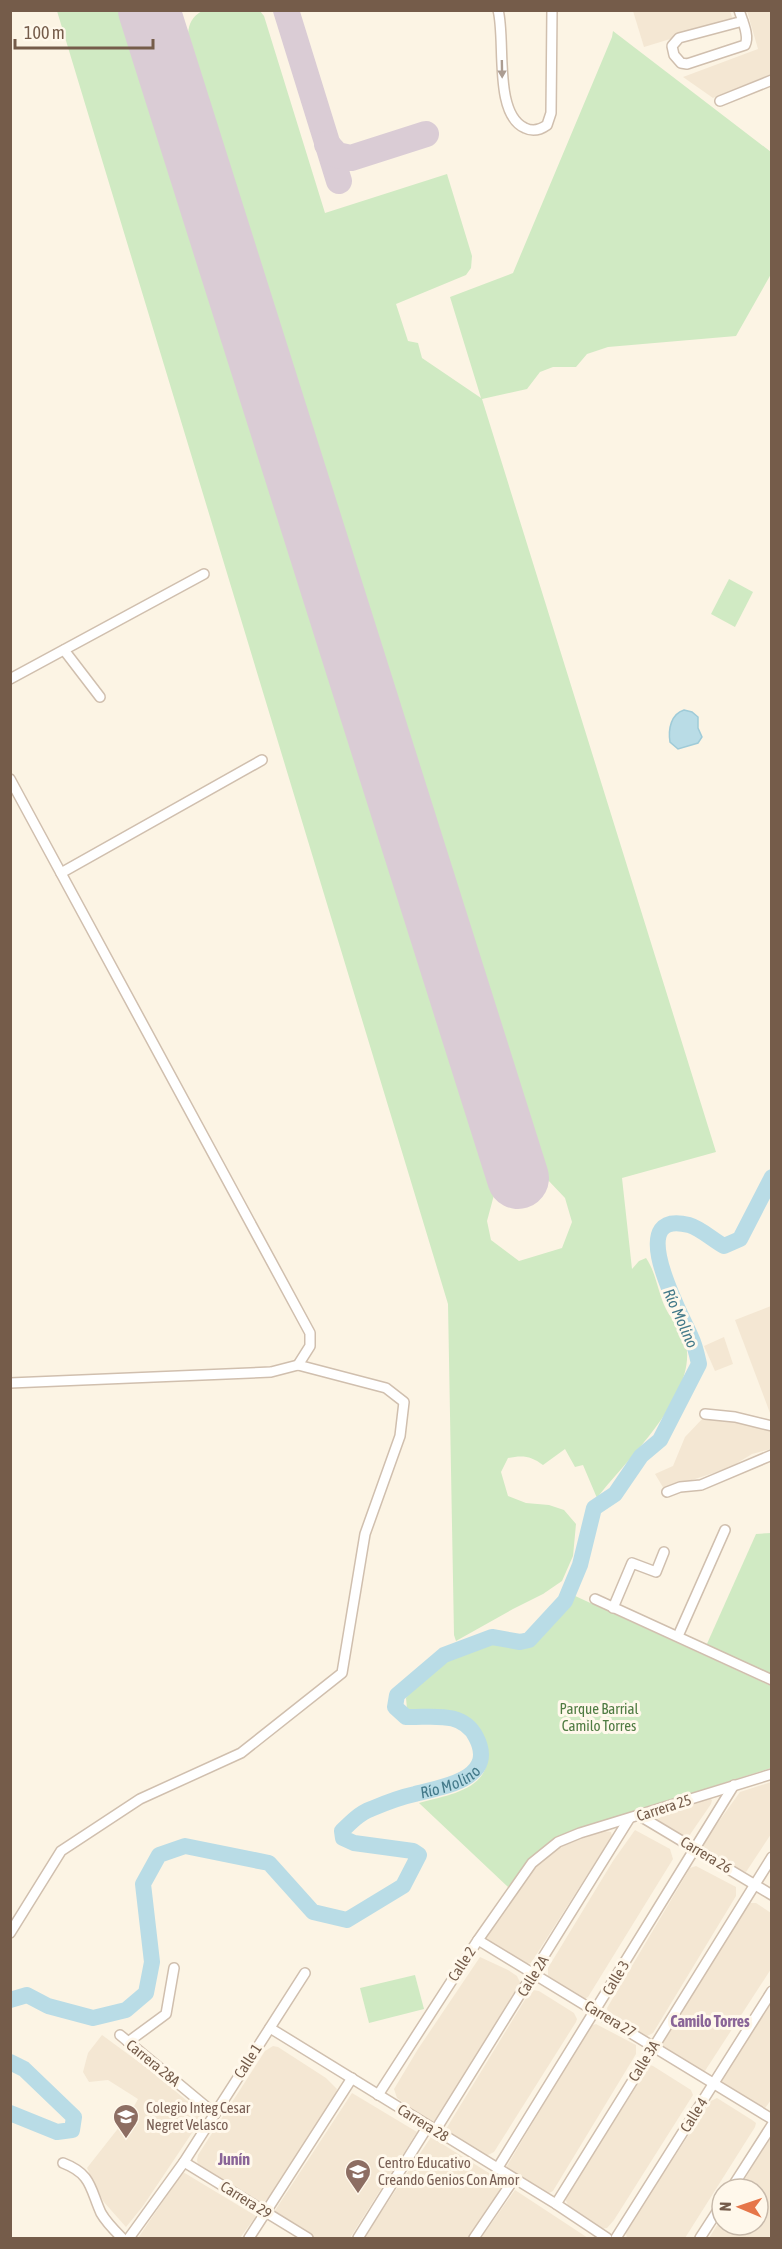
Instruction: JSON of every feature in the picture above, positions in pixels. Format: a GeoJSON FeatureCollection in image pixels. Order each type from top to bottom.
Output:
{"type":"FeatureCollection","features":[{"type":"Feature","properties":{"kind":"street"},"geometry":{"type":"LineString","coordinates":[[498,10],[502,37],[502,86],[514,118],[524,128],[533,130],[547,124],[551,113],[552,10]]}},
{"type":"Feature","properties":{"kind":"street"},"geometry":{"type":"LineString","coordinates":[[739,10],[748,40],[743,46],[687,64],[681,63],[674,55],[672,46],[679,39],[742,21]]}},
{"type":"Feature","properties":{"kind":"street"},"geometry":{"type":"LineString","coordinates":[[720,101],[771,80]]}},
{"type":"Feature","properties":{"kind":"street"},"geometry":{"type":"LineString","coordinates":[[10,679],[204,574]]}},
{"type":"Feature","properties":{"kind":"street"},"geometry":{"type":"LineString","coordinates":[[64,650],[100,696]]}},
{"type":"Feature","properties":{"kind":"street"},"geometry":{"type":"LineString","coordinates":[[61,873],[262,760]]}},
{"type":"Feature","properties":{"kind":"street"},"geometry":{"type":"LineString","coordinates":[[10,778],[310,1333],[310,1346],[298,1365]]}},
{"type":"Feature","properties":{"kind":"street"},"geometry":{"type":"LineString","coordinates":[[10,1383],[271,1372],[298,1365],[386,1388],[404,1402],[400,1436],[365,1534],[342,1673],[241,1753],[140,1799],[61,1851],[10,1933]]}},
{"type":"Feature","properties":{"kind":"street"},"geometry":{"type":"LineString","coordinates":[[705,1414],[735,1417],[771,1426]]}},
{"type":"Feature","properties":{"kind":"street"},"geometry":{"type":"LineString","coordinates":[[667,1492],[680,1487],[701,1485],[771,1455]]}},
{"type":"Feature","properties":{"kind":"street"},"geometry":{"type":"LineString","coordinates":[[678,1636],[725,1530]]}},
{"type":"Feature","properties":{"kind":"street"},"geometry":{"type":"LineString","coordinates":[[613,1608],[632,1563],[656,1572],[664,1552]]}},
{"type":"Feature","properties":{"kind":"street"},"geometry":{"type":"LineString","coordinates":[[595,1599],[771,1680]]}},
{"type":"Feature","properties":{"kind":"street","name":"Carrera 25"},"geometry":{"type":"LineString","coordinates":[[558,1842],[580,1833],[771,1774]]}},
{"type":"Feature","properties":{"kind":"street","name":"Calle 3"},"geometry":{"type":"LineString","coordinates":[[497,2169],[734,1785]]}},
{"type":"Feature","properties":{"kind":"street","name":"Carrera 26"},"geometry":{"type":"LineString","coordinates":[[640,1816],[771,1895]]}},
{"type":"Feature","properties":{"kind":"street","name":"Calle 2A"},"geometry":{"type":"LineString","coordinates":[[358,2238],[534,1974],[629,1819]]}},
{"type":"Feature","properties":{"kind":"street","name":"Calle 2"},"geometry":{"type":"LineString","coordinates":[[378,2095],[478,1940],[532,1863],[558,1842]]}},
{"type":"Feature","properties":{"kind":"street","name":"Calle 3A"},"geometry":{"type":"LineString","coordinates":[[556,2204],[771,1857]]}},
{"type":"Feature","properties":{"kind":"street","name":"Carrera 27"},"geometry":{"type":"LineString","coordinates":[[478,1940],[771,2119]]}},
{"type":"Feature","properties":{"kind":"street"},"geometry":{"type":"LineString","coordinates":[[128,2042],[166,2014],[174,1968]]}},
{"type":"Feature","properties":{"kind":"street","name":"Calle 1"},"geometry":{"type":"LineString","coordinates":[[129,2238],[184,2162],[305,1973]]}},
{"type":"Feature","properties":{"kind":"street","name":"Calle 4"},"geometry":{"type":"LineString","coordinates":[[616,2238],[771,1991]]}},
{"type":"Feature","properties":{"kind":"street","name":"Carrera 28"},"geometry":{"type":"LineString","coordinates":[[270,2028],[556,2204],[607,2238]]}},
{"type":"Feature","properties":{"kind":"street","name":"Carrera 28A"},"geometry":{"type":"LineString","coordinates":[[120,2035],[215,2114]]}},
{"type":"Feature","properties":{"kind":"street"},"geometry":{"type":"LineString","coordinates":[[249,2238],[352,2078]]}},
{"type":"Feature","properties":{"kind":"street"},"geometry":{"type":"LineString","coordinates":[[738,2177],[771,2125]]}},
{"type":"Feature","properties":{"kind":"street","name":"Carrera 29"},"geometry":{"type":"LineString","coordinates":[[184,2162],[308,2238]]}},
{"type":"Feature","properties":{"kind":"street"},"geometry":{"type":"LineString","coordinates":[[63,2163],[77,2169],[91,2184],[102,2215],[122,2238]]}},
{"type":"Feature","properties":{"kind":"street"},"geometry":{"type":"LineString","coordinates":[[474,2238],[514,2179]]}},
{"type":"Feature","properties":{"kind":"street"},"geometry":{"type":"LineString","coordinates":[[700,2238],[710,2223]]}},
{"type":"Feature","properties":{"kind":"shaded area"},"geometry":{"type":"Polygon","coordinates":[[[633,11],[730,11],[733,20],[644,47],[633,11]]]}},
{"type":"Feature","properties":{"kind":"shaded area"},"geometry":{"type":"Polygon","coordinates":[[[747,11],[771,11],[771,74],[713,98],[683,77],[758,49],[747,11]]]}},
{"type":"Feature","properties":{"kind":"shaded area"},"geometry":{"type":"Polygon","coordinates":[[[771,1306],[772,1412],[770,1413],[735,1320],[771,1306]]]}},
{"type":"Feature","properties":{"kind":"shaded area"},"geometry":{"type":"Polygon","coordinates":[[[724,1337],[733,1364],[715,1371],[704,1346],[724,1337]]]}},
{"type":"Feature","properties":{"kind":"shaded area"},"geometry":{"type":"Polygon","coordinates":[[[704,1417],[771,1429],[771,1449],[752,1454],[729,1468],[664,1489],[655,1474],[673,1466],[685,1437],[704,1417]]]}},
{"type":"Feature","properties":{"kind":"shaded area"},"geometry":{"type":"Polygon","coordinates":[[[771,1782],[771,1834],[746,1872],[731,1867],[703,1848],[704,1842],[740,1792],[771,1782]]]}},
{"type":"Feature","properties":{"kind":"shaded area"},"geometry":{"type":"Polygon","coordinates":[[[710,1798],[711,1804],[689,1836],[682,1836],[656,1819],[683,1806],[710,1798]]]}},
{"type":"Feature","properties":{"kind":"shaded area"},"geometry":{"type":"Polygon","coordinates":[[[635,1830],[670,1849],[673,1859],[588,1997],[584,1999],[548,1976],[548,1968],[613,1861],[635,1830]]]}},
{"type":"Feature","properties":{"kind":"shaded area"},"geometry":{"type":"Polygon","coordinates":[[[604,1831],[611,1832],[612,1836],[531,1963],[526,1964],[486,1940],[486,1934],[534,1868],[562,1846],[604,1831]]]}},
{"type":"Feature","properties":{"kind":"shaded area"},"geometry":{"type":"Polygon","coordinates":[[[696,1866],[736,1887],[736,1896],[653,2033],[647,2036],[608,2014],[607,2008],[690,1868],[696,1866]]]}},
{"type":"Feature","properties":{"kind":"shaded area"},"geometry":{"type":"Polygon","coordinates":[[[750,1903],[756,1903],[771,1913],[771,1969],[703,2074],[660,2046],[661,2042],[750,1903]]]}},
{"type":"Feature","properties":{"kind":"shaded area"},"geometry":{"type":"Polygon","coordinates":[[[480,1957],[508,1970],[517,1976],[521,1984],[436,2122],[430,2122],[397,2098],[394,2089],[480,1957]]]}},
{"type":"Feature","properties":{"kind":"shaded area"},"geometry":{"type":"Polygon","coordinates":[[[533,1990],[539,1991],[574,2013],[577,2019],[494,2152],[486,2156],[446,2129],[533,1990]]]}},
{"type":"Feature","properties":{"kind":"shaded area"},"geometry":{"type":"Polygon","coordinates":[[[771,1998],[771,2100],[763,2111],[721,2085],[721,2079],[771,1998]]]}},
{"type":"Feature","properties":{"kind":"shaded area"},"geometry":{"type":"Polygon","coordinates":[[[596,2024],[636,2045],[636,2054],[553,2191],[547,2194],[507,2170],[507,2166],[590,2026],[596,2024]]]}},
{"type":"Feature","properties":{"kind":"shaded area"},"geometry":{"type":"Polygon","coordinates":[[[102,2035],[151,2071],[204,2115],[143,2206],[126,2227],[103,2201],[87,2168],[131,2112],[138,2099],[108,2080],[89,2082],[83,2072],[88,2053],[102,2035]]]}},
{"type":"Feature","properties":{"kind":"shaded area"},"geometry":{"type":"Polygon","coordinates":[[[273,2046],[326,2078],[337,2089],[334,2099],[271,2195],[261,2205],[207,2172],[198,2165],[197,2160],[265,2051],[273,2046]]]}},
{"type":"Feature","properties":{"kind":"shaded area"},"geometry":{"type":"Polygon","coordinates":[[[650,2065],[691,2090],[693,2095],[614,2220],[607,2228],[602,2229],[570,2209],[565,2199],[650,2065]]]}},
{"type":"Feature","properties":{"kind":"shaded area"},"geometry":{"type":"Polygon","coordinates":[[[352,2093],[417,2132],[350,2238],[315,2238],[274,2212],[352,2093]]]}},
{"type":"Feature","properties":{"kind":"shaded area"},"geometry":{"type":"Polygon","coordinates":[[[717,2098],[756,2123],[755,2127],[723,2177],[710,2177],[710,2198],[685,2238],[627,2238],[627,2229],[711,2101],[717,2098]]]}},
{"type":"Feature","properties":{"kind":"shaded area"},"geometry":{"type":"Polygon","coordinates":[[[771,2135],[770,2236],[770,2177],[746,2177],[771,2135]]]}},
{"type":"Feature","properties":{"kind":"shaded area"},"geometry":{"type":"Polygon","coordinates":[[[431,2137],[505,2183],[468,2238],[364,2238],[431,2137]]]}},
{"type":"Feature","properties":{"kind":"shaded area"},"geometry":{"type":"Polygon","coordinates":[[[183,2172],[256,2216],[240,2238],[138,2238],[183,2172]]]}},
{"type":"Feature","properties":{"kind":"shaded area"},"geometry":{"type":"Polygon","coordinates":[[[515,2190],[588,2238],[481,2238],[515,2190]]]}},
{"type":"Feature","properties":{"kind":"shaded area"},"geometry":{"type":"Polygon","coordinates":[[[710,2236],[770,2237],[769,2238],[709,2238],[710,2236]]]}},
{"type":"Feature","properties":{"kind":"green space"},"geometry":{"type":"Polygon","coordinates":[[[57,11],[125,11],[494,1195],[487,1221],[491,1240],[519,1261],[562,1248],[572,1222],[565,1198],[547,1179],[188,34],[189,27],[193,18],[202,11],[260,11],[264,16],[325,213],[447,174],[472,256],[471,268],[466,275],[396,304],[408,341],[418,343],[422,358],[481,398],[450,297],[513,273],[613,31],[771,152],[771,274],[736,336],[608,347],[587,354],[576,367],[553,367],[540,372],[527,389],[482,399],[716,1152],[622,1178],[632,1269],[639,1261],[646,1258],[666,1309],[686,1344],[687,1364],[681,1385],[670,1406],[641,1446],[597,1498],[583,1465],[575,1467],[565,1449],[543,1465],[527,1457],[508,1458],[501,1472],[508,1496],[526,1503],[549,1505],[564,1510],[576,1524],[573,1556],[562,1581],[543,1594],[456,1641],[454,1635],[448,1304],[57,11]]]}},
{"type":"Feature","properties":{"kind":"green space"},"geometry":{"type":"Polygon","coordinates":[[[729,579],[753,592],[735,627],[711,614],[729,579]]]}},
{"type":"Feature","properties":{"kind":"green space"},"geometry":{"type":"Polygon","coordinates":[[[771,1533],[771,1676],[706,1646],[756,1534],[771,1533]]]}},
{"type":"Feature","properties":{"kind":"green space","name":"Parque Barrial Camilo Torres"},"geometry":{"type":"Polygon","coordinates":[[[573,1595],[771,1686],[771,1768],[566,1833],[556,1838],[527,1863],[508,1887],[419,1803],[462,1790],[479,1778],[485,1770],[487,1759],[487,1745],[482,1733],[472,1721],[458,1714],[407,1709],[406,1698],[432,1672],[467,1650],[496,1643],[528,1646],[563,1611],[573,1595]]]}},
{"type":"Feature","properties":{"kind":"green space"},"geometry":{"type":"Polygon","coordinates":[[[415,1975],[424,2009],[369,2023],[360,1988],[415,1975]]]}},
{"type":"Feature","properties":{"kind":"water"},"geometry":{"type":"Polygon","coordinates":[[[684,710],[698,717],[698,728],[702,737],[698,743],[678,749],[670,742],[670,727],[673,718],[684,710]]]}},
{"type":"Feature","properties":{"kind":"waterway","name":"Río Molino"},"geometry":{"type":"LineString","coordinates":[[10,2000],[27,1995],[48,2006],[93,2018],[126,2010],[146,1993],[152,1962],[143,1884],[159,1855],[185,1846],[269,1863],[313,1912],[347,1920],[403,1886],[419,1855],[413,1851],[354,1843],[343,1838],[342,1831],[367,1811],[399,1798],[464,1779],[480,1763],[481,1751],[476,1737],[463,1723],[445,1717],[406,1717],[395,1707],[397,1695],[444,1655],[492,1637],[520,1642],[529,1640],[565,1601],[580,1565],[594,1508],[615,1494],[641,1456],[660,1440],[699,1364],[696,1350],[662,1267],[658,1247],[660,1232],[669,1224],[689,1225],[724,1246],[740,1239],[772,1177]]}},
{"type":"Feature","properties":{"kind":"waterway","name":"Río Molino"},"geometry":{"type":"LineString","coordinates":[[10,2062],[24,2069],[74,2117],[72,2130],[57,2132],[10,2113]]}},
{"type":"Feature","properties":{"kind":"taxiway"},"geometry":{"type":"LineString","coordinates":[[164,58],[162,28],[167,10]]}},
{"type":"Feature","properties":{"kind":"taxiway"},"geometry":{"type":"LineString","coordinates":[[286,10],[339,181]]}},
{"type":"Feature","properties":{"kind":"taxiway"},"geometry":{"type":"LineString","coordinates":[[327,144],[337,155],[351,158],[426,134]]}},
{"type":"Feature","properties":{"kind":"runway"},"geometry":{"type":"LineString","coordinates":[[149,10],[518,1178]]}},
{"type":"Feature","properties":{"kind":"place","name":"Colegio Integ Cesar Negret Velasco"},"geometry":{"type":"Point","coordinates":[126,2140]}},
{"type":"Feature","properties":{"kind":"place","name":"Centro Educativo Creando Genios Con Amor"},"geometry":{"type":"Point","coordinates":[358,2195]}},
{"type":"Feature","properties":{"kind":"district","name":"Camilo Torres"},"geometry":{"type":"Point","coordinates":[710,2021]}},
{"type":"Feature","properties":{"kind":"district","name":"Junín"},"geometry":{"type":"Point","coordinates":[234,2159]}}]}
